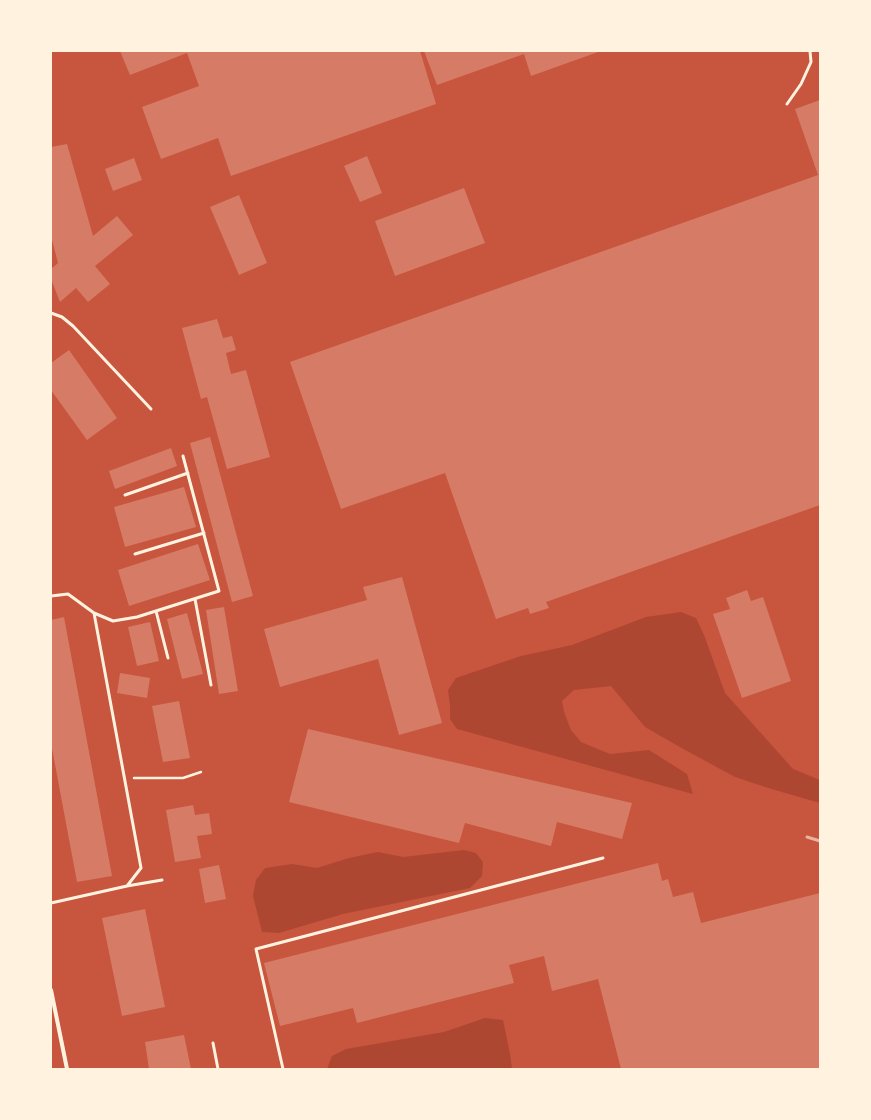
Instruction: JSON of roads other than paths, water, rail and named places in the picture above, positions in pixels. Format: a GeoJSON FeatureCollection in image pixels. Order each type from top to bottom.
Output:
{"type":"FeatureCollection","features":[{"type":"Feature","properties":{"kind":"street"},"geometry":{"type":"LineString","coordinates":[[51,990],[68,1069]]}},
{"type":"Feature","properties":{"kind":"lane"},"geometry":{"type":"LineString","coordinates":[[787,104],[801,84],[811,62],[810,51]]}},
{"type":"Feature","properties":{"kind":"lane"},"geometry":{"type":"LineString","coordinates":[[51,313],[62,317],[73,326],[151,410]]}},
{"type":"Feature","properties":{"kind":"lane"},"geometry":{"type":"LineString","coordinates":[[51,596],[68,594],[94,613],[113,621],[137,617],[219,591],[184,456]]}},
{"type":"Feature","properties":{"kind":"lane"},"geometry":{"type":"LineString","coordinates":[[124,495],[188,473]]}},
{"type":"Feature","properties":{"kind":"lane"},"geometry":{"type":"LineString","coordinates":[[135,554],[204,533]]}},
{"type":"Feature","properties":{"kind":"lane"},"geometry":{"type":"LineString","coordinates":[[195,599],[211,685]]}},
{"type":"Feature","properties":{"kind":"lane"},"geometry":{"type":"LineString","coordinates":[[156,611],[168,658]]}},
{"type":"Feature","properties":{"kind":"lane"},"geometry":{"type":"LineString","coordinates":[[94,613],[141,868],[127,886]]}},
{"type":"Feature","properties":{"kind":"lane"},"geometry":{"type":"LineString","coordinates":[[283,1069],[256,949],[603,858]]}},
{"type":"Feature","properties":{"kind":"lane"},"geometry":{"type":"LineString","coordinates":[[51,903],[127,886],[162,880]]}},
{"type":"Feature","properties":{"kind":"lane"},"geometry":{"type":"LineString","coordinates":[[213,1043],[218,1069]]}},
{"type":"Feature","properties":{"kind":"railway"},"geometry":{"type":"LineString","coordinates":[[807,837],[820,841]]}}]}
